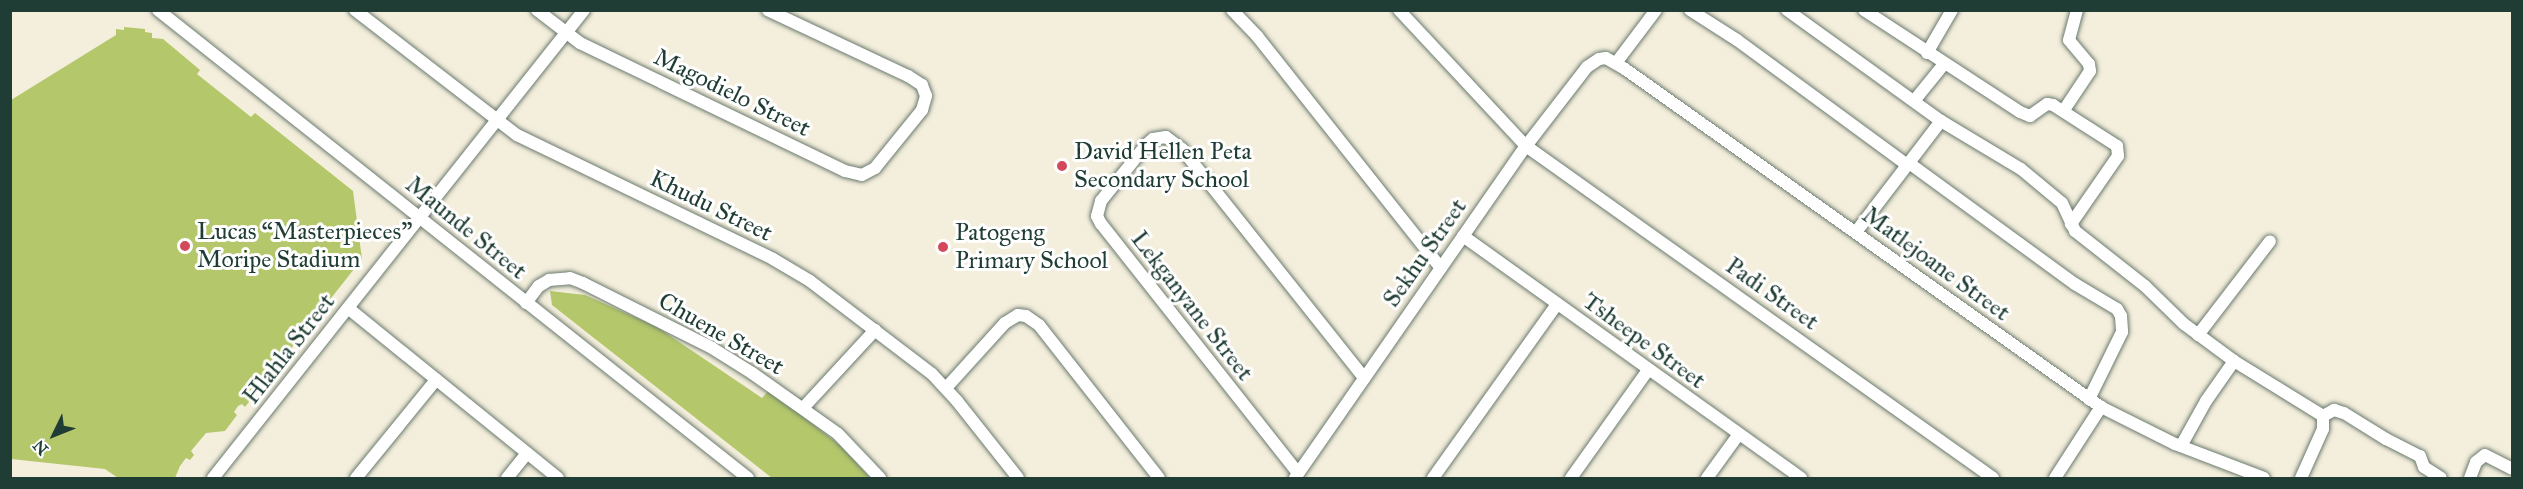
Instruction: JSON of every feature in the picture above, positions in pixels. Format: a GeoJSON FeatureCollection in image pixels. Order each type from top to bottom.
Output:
{"type":"FeatureCollection","features":[{"type":"Feature","properties":{"kind":"street","name":"Maunde Street"},"geometry":{"type":"LineString","coordinates":[[158,10],[748,478]]}},
{"type":"Feature","properties":{"kind":"street","name":"Khudu Street"},"geometry":{"type":"LineString","coordinates":[[356,10],[496,121],[543,149],[773,259],[810,281],[918,361],[946,388],[1018,478]]}},
{"type":"Feature","properties":{"kind":"street","name":"Magodielo Street"},"geometry":{"type":"LineString","coordinates":[[537,10],[565,33],[596,51],[855,174],[862,175],[875,168],[925,104],[926,96],[922,85],[908,76],[768,10]]}},
{"type":"Feature","properties":{"kind":"street","name":"Hlahla Street"},"geometry":{"type":"LineString","coordinates":[[213,478],[584,10]]}},
{"type":"Feature","properties":{"kind":"street"},"geometry":{"type":"LineString","coordinates":[[1232,10],[1248,25],[1441,268]]}},
{"type":"Feature","properties":{"kind":"street","name":"Padi Street"},"geometry":{"type":"LineString","coordinates":[[1399,10],[1526,146],[1993,478]]}},
{"type":"Feature","properties":{"kind":"street"},"geometry":{"type":"LineString","coordinates":[[1616,63],[1656,10]]}},
{"type":"Feature","properties":{"kind":"street"},"geometry":{"type":"LineString","coordinates":[[1690,10],[1737,40],[2075,284],[2117,309],[2121,316],[2122,332],[2089,399]]}},
{"type":"Feature","properties":{"kind":"street"},"geometry":{"type":"LineString","coordinates":[[1787,10],[1941,121],[2001,154],[2062,203],[2075,231],[2145,286],[2198,335],[2234,361],[2323,416]]}},
{"type":"Feature","properties":{"kind":"street"},"geometry":{"type":"LineString","coordinates":[[1864,10],[2025,115],[2034,114],[2050,104],[2064,110],[2114,143],[2119,152],[2071,224]]}},
{"type":"Feature","properties":{"kind":"street"},"geometry":{"type":"LineString","coordinates":[[1927,53],[1953,10]]}},
{"type":"Feature","properties":{"kind":"street"},"geometry":{"type":"LineString","coordinates":[[2064,110],[2090,71],[2089,64],[2069,40],[2077,10]]}},
{"type":"Feature","properties":{"kind":"street","name":"Matlejoane Street"},"geometry":{"type":"LineString","coordinates":[[1599,59],[1606,58],[1616,63],[2089,399],[2181,446],[2264,478]]}},
{"type":"Feature","properties":{"kind":"street","name":"Sekhu Street"},"geometry":{"type":"LineString","coordinates":[[1296,476],[1526,146],[1587,67],[1599,59]]}},
{"type":"Feature","properties":{"kind":"street"},"geometry":{"type":"LineString","coordinates":[[1914,101],[1944,64]]}},
{"type":"Feature","properties":{"kind":"street"},"geometry":{"type":"LineString","coordinates":[[1856,232],[1941,121]]}},
{"type":"Feature","properties":{"kind":"street","name":"Lekganyane Street"},"geometry":{"type":"LineString","coordinates":[[1296,476],[1106,231],[1097,216],[1101,201],[1146,145],[1160,137],[1182,148],[1364,378]]}},
{"type":"Feature","properties":{"kind":"street","name":"Tsheepe Street"},"geometry":{"type":"LineString","coordinates":[[1462,236],[1801,478]]}},
{"type":"Feature","properties":{"kind":"street"},"geometry":{"type":"LineString","coordinates":[[2198,335],[2270,241]]}},
{"type":"Feature","properties":{"kind":"street","name":"Chuene Street"},"geometry":{"type":"LineString","coordinates":[[526,303],[538,286],[549,280],[559,277],[576,281],[712,348],[804,407],[850,445],[880,478]]}},
{"type":"Feature","properties":{"kind":"street"},"geometry":{"type":"LineString","coordinates":[[1433,478],[1557,304]]}},
{"type":"Feature","properties":{"kind":"street"},"geometry":{"type":"LineString","coordinates":[[348,308],[558,478]]}},
{"type":"Feature","properties":{"kind":"street"},"geometry":{"type":"LineString","coordinates":[[946,388],[1005,323],[1018,315],[1026,316],[1039,325],[1159,478]]}},
{"type":"Feature","properties":{"kind":"street"},"geometry":{"type":"LineString","coordinates":[[804,407],[875,330]]}},
{"type":"Feature","properties":{"kind":"street"},"geometry":{"type":"LineString","coordinates":[[2181,446],[2206,401],[2234,361]]}},
{"type":"Feature","properties":{"kind":"street"},"geometry":{"type":"LineString","coordinates":[[1572,478],[1648,370]]}},
{"type":"Feature","properties":{"kind":"street"},"geometry":{"type":"LineString","coordinates":[[356,478],[436,380]]}},
{"type":"Feature","properties":{"kind":"street"},"geometry":{"type":"LineString","coordinates":[[2055,478],[2102,407]]}},
{"type":"Feature","properties":{"kind":"street"},"geometry":{"type":"LineString","coordinates":[[2323,416],[2334,410],[2344,413],[2386,440],[2420,456],[2424,467],[2441,478]]}},
{"type":"Feature","properties":{"kind":"street"},"geometry":{"type":"LineString","coordinates":[[2301,478],[2323,429],[2323,416]]}},
{"type":"Feature","properties":{"kind":"street"},"geometry":{"type":"LineString","coordinates":[[1707,478],[1739,434]]}},
{"type":"Feature","properties":{"kind":"street"},"geometry":{"type":"LineString","coordinates":[[507,478],[527,453]]}},
{"type":"Feature","properties":{"kind":"street"},"geometry":{"type":"LineString","coordinates":[[2470,478],[2476,462],[2485,455],[2512,469]]}},
{"type":"Feature","properties":{"kind":"green space","name":"Lucas “Masterpieces” Moripe Stadium"},"geometry":{"type":"Polygon","coordinates":[[[124,27],[145,29],[145,32],[152,33],[152,38],[163,39],[200,70],[197,74],[251,117],[255,113],[353,191],[362,259],[245,407],[242,404],[238,406],[234,412],[237,415],[225,431],[206,433],[191,451],[194,455],[190,460],[186,458],[180,466],[175,478],[118,478],[105,469],[11,459],[11,100],[116,35],[116,29],[124,30],[124,27]]]}},
{"type":"Feature","properties":{"kind":"green space"},"geometry":{"type":"Polygon","coordinates":[[[550,291],[585,295],[657,327],[762,398],[769,390],[841,446],[870,478],[772,478],[552,305],[550,291]]]}},
{"type":"Feature","properties":{"kind":"place","name":"David Hellen Peta Secondary School"},"geometry":{"type":"Point","coordinates":[1062,166]}},
{"type":"Feature","properties":{"kind":"place","name":"Lucas “Masterpieces” Moripe Stadium"},"geometry":{"type":"Point","coordinates":[185,246]}},
{"type":"Feature","properties":{"kind":"place","name":"Patogeng Primary School"},"geometry":{"type":"Point","coordinates":[943,247]}}]}
